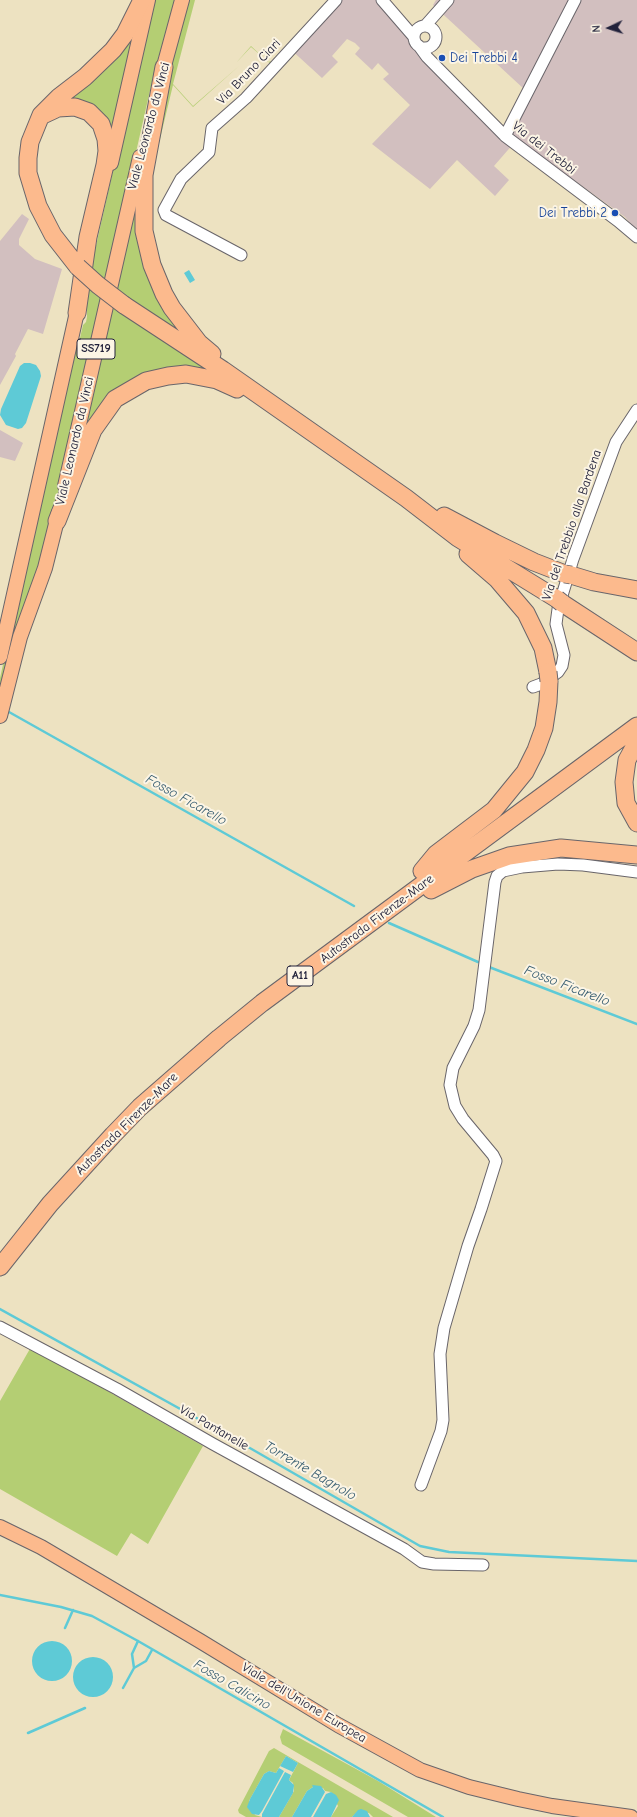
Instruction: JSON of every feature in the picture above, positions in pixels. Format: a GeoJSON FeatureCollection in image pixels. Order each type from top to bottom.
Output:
{"type":"FeatureCollection","features":[{"type":"Feature","properties":{"kind":"highway"},"geometry":{"type":"LineString","coordinates":[[142,0],[125,34],[113,50],[85,77],[59,97],[41,116],[30,142],[28,158],[31,187],[47,225],[60,245],[78,267],[124,305],[268,402],[406,498],[458,538],[519,574],[637,652]]}},
{"type":"Feature","properties":{"kind":"highway"},"geometry":{"type":"LineString","coordinates":[[164,67],[144,174],[144,231],[152,265],[172,308],[199,343],[268,402]]}},
{"type":"Feature","properties":{"kind":"highway"},"geometry":{"type":"LineString","coordinates":[[41,116],[58,108],[75,107],[89,112],[101,124],[106,139],[107,151],[105,165],[88,237],[77,313]]}},
{"type":"Feature","properties":{"kind":"highway"},"geometry":{"type":"LineString","coordinates":[[57,521],[93,430],[115,399],[132,388],[146,381],[186,374],[217,380],[268,402]]}},
{"type":"Feature","properties":{"kind":"highway"},"geometry":{"type":"LineString","coordinates":[[406,498],[442,514],[534,562],[568,575],[594,582],[637,590]]}},
{"type":"Feature","properties":{"kind":"highway"},"geometry":{"type":"LineString","coordinates":[[406,498],[436,527],[497,579],[520,603],[538,635],[543,680],[548,702],[544,728],[536,750],[525,772],[494,810],[436,854],[422,871]]}},
{"type":"Feature","properties":{"kind":"highway","name":"Autostrada Firenze-Mare"},"geometry":{"type":"LineString","coordinates":[[0,1250],[30,1212],[90,1143],[152,1082],[236,1010],[422,871],[637,714]]}},
{"type":"Feature","properties":{"kind":"highway","name":"Autostrada Firenze-Mare"},"geometry":{"type":"LineString","coordinates":[[0,1267],[50,1204],[84,1166],[140,1107],[180,1071],[262,1003],[637,726]]}},
{"type":"Feature","properties":{"kind":"highway"},"geometry":{"type":"LineString","coordinates":[[637,742],[627,760],[624,782],[626,803],[637,823]]}},
{"type":"Feature","properties":{"kind":"highway"},"geometry":{"type":"LineString","coordinates":[[357,934],[374,928],[422,895],[450,879],[509,856],[561,848],[637,855]]}},
{"type":"Feature","properties":{"kind":"main road","name":"Viale Leonardo da Vinci"},"geometry":{"type":"LineString","coordinates":[[0,657],[148,0]]}},
{"type":"Feature","properties":{"kind":"main road","name":"Viale Leonardo da Vinci"},"geometry":{"type":"LineString","coordinates":[[0,716],[20,637],[45,568],[57,521],[131,192],[147,127],[182,0]]}},
{"type":"Feature","properties":{"kind":"main road","name":"Viale dell'Unione Europea"},"geometry":{"type":"LineString","coordinates":[[0,1527],[41,1547],[197,1639],[338,1725],[420,1770],[469,1787],[518,1800],[631,1817]]}},
{"type":"Feature","properties":{"kind":"street","name":"Via Bruno Ciari"},"geometry":{"type":"LineString","coordinates":[[241,255],[166,215],[164,210],[181,179],[209,152],[212,128],[246,98],[336,0]]}},
{"type":"Feature","properties":{"kind":"street","name":"Via dei Trebbi"},"geometry":{"type":"LineString","coordinates":[[382,0],[417,42],[427,57],[505,136],[618,220],[637,237]]}},
{"type":"Feature","properties":{"kind":"street"},"geometry":{"type":"LineString","coordinates":[[505,136],[575,0]]}},
{"type":"Feature","properties":{"kind":"street"},"geometry":{"type":"LineString","coordinates":[[447,1],[435,38],[427,48],[417,42],[417,30],[423,26],[447,1]]}},
{"type":"Feature","properties":{"kind":"street"},"geometry":{"type":"LineString","coordinates":[[401,23],[432,28],[435,38]]}},
{"type":"Feature","properties":{"kind":"street","name":"Via dei Trebbi"},"geometry":{"type":"LineString","coordinates":[[435,38],[436,57],[441,71]]}},
{"type":"Feature","properties":{"kind":"street","name":"Via del Trebbio alla Bardena"},"geometry":{"type":"LineString","coordinates":[[543,680],[541,684],[558,672],[562,666],[564,655],[556,624],[558,609],[573,559],[616,442],[637,410]]}},
{"type":"Feature","properties":{"kind":"street"},"geometry":{"type":"LineString","coordinates":[[421,1485],[441,1431],[443,1420],[440,1354],[444,1328],[468,1246],[496,1161],[493,1155],[454,1106],[450,1086],[453,1068],[474,1026],[479,1010],[494,882],[497,876],[503,871],[522,866],[558,864],[583,865],[637,872]]}},
{"type":"Feature","properties":{"kind":"street","name":"Via Pantanelle"},"geometry":{"type":"LineString","coordinates":[[0,1327],[117,1389],[213,1444],[404,1549],[422,1562],[434,1564],[483,1565]]}},
{"type":"Feature","properties":{"kind":"shaded area"},"geometry":{"type":"Polygon","coordinates":[[[333,0],[379,0],[441,71],[514,143],[494,166],[509,180],[495,196],[457,160],[430,189],[372,144],[410,105],[383,79],[389,74],[378,63],[372,70],[355,54],[360,48],[355,43],[347,39],[332,56],[338,62],[322,78],[288,47],[333,0]]]}},
{"type":"Feature","properties":{"kind":"shaded area"},"geometry":{"type":"Polygon","coordinates":[[[436,0],[637,0],[637,231],[625,217],[503,129],[524,89],[433,5],[436,0]]]}},
{"type":"Feature","properties":{"kind":"shaded area"},"geometry":{"type":"Polygon","coordinates":[[[22,214],[29,219],[19,239],[19,245],[35,259],[62,269],[43,334],[28,329],[15,354],[16,356],[0,385],[0,241],[22,214]]]}},
{"type":"Feature","properties":{"kind":"shaded area"},"geometry":{"type":"Polygon","coordinates":[[[0,430],[23,443],[15,461],[0,457],[0,430]]]}},
{"type":"Feature","properties":{"kind":"green space"},"geometry":{"type":"Polygon","coordinates":[[[152,0],[175,0],[154,73],[48,539],[0,692],[0,678],[69,368],[83,325],[86,322],[87,285],[152,0]]]}},
{"type":"Feature","properties":{"kind":"green space"},"geometry":{"type":"Polygon","coordinates":[[[189,0],[195,0],[173,84],[193,106],[239,66],[193,107],[173,85],[159,143],[153,147],[173,51],[189,0]]]}},
{"type":"Feature","properties":{"kind":"green space"},"geometry":{"type":"Polygon","coordinates":[[[328,0],[333,0],[272,65],[268,62],[272,61],[328,0]]]}},
{"type":"Feature","properties":{"kind":"green space"},"geometry":{"type":"Polygon","coordinates":[[[137,16],[111,143],[107,132],[58,101],[137,16]]]}},
{"type":"Feature","properties":{"kind":"green space"},"geometry":{"type":"Polygon","coordinates":[[[251,46],[263,57],[251,47],[236,63],[251,46]]]}},
{"type":"Feature","properties":{"kind":"green space"},"geometry":{"type":"Polygon","coordinates":[[[137,190],[139,219],[206,365],[204,370],[174,368],[89,427],[84,425],[137,190]]]}},
{"type":"Feature","properties":{"kind":"green space"},"geometry":{"type":"Polygon","coordinates":[[[31,1347],[203,1446],[148,1544],[131,1533],[117,1556],[0,1489],[0,1401],[31,1347]]]}},
{"type":"Feature","properties":{"kind":"green space"},"geometry":{"type":"Polygon","coordinates":[[[283,1729],[378,1781],[436,1817],[408,1817],[282,1744],[280,1737],[283,1729]]]}},
{"type":"Feature","properties":{"kind":"green space"},"geometry":{"type":"Polygon","coordinates":[[[274,1748],[393,1817],[373,1817],[369,1813],[358,1811],[352,1817],[331,1817],[338,1806],[331,1792],[325,1791],[323,1788],[313,1787],[307,1791],[292,1817],[279,1817],[294,1791],[293,1783],[289,1780],[298,1763],[286,1756],[276,1773],[269,1771],[264,1774],[249,1801],[255,1815],[262,1817],[246,1817],[239,1813],[238,1810],[269,1751],[274,1748]]]}},
{"type":"Feature","properties":{"kind":"water"},"geometry":{"type":"Polygon","coordinates":[[[189,270],[195,280],[190,283],[184,273],[189,270]]]}},
{"type":"Feature","properties":{"kind":"water"},"geometry":{"type":"Polygon","coordinates":[[[24,363],[36,365],[41,376],[26,423],[22,428],[18,429],[6,425],[0,415],[1,409],[20,366],[24,363]]]}},
{"type":"Feature","properties":{"kind":"water"},"geometry":{"type":"Polygon","coordinates":[[[56,1641],[63,1644],[69,1650],[72,1661],[71,1669],[63,1678],[56,1681],[48,1681],[41,1678],[33,1669],[32,1657],[35,1650],[44,1642],[56,1641]]]}},
{"type":"Feature","properties":{"kind":"water"},"geometry":{"type":"Polygon","coordinates":[[[97,1657],[104,1660],[110,1666],[113,1677],[112,1685],[104,1694],[97,1697],[89,1697],[82,1694],[74,1685],[73,1673],[76,1666],[85,1658],[97,1657]]]}},
{"type":"Feature","properties":{"kind":"water"},"geometry":{"type":"Polygon","coordinates":[[[286,1756],[298,1763],[293,1772],[280,1766],[286,1756]]]}},
{"type":"Feature","properties":{"kind":"water"},"geometry":{"type":"Polygon","coordinates":[[[279,1768],[284,1771],[262,1811],[259,1815],[252,1814],[247,1807],[264,1774],[269,1771],[276,1773],[279,1768]]]}},
{"type":"Feature","properties":{"kind":"water"},"geometry":{"type":"Polygon","coordinates":[[[285,1772],[291,1775],[289,1780],[294,1785],[293,1793],[279,1817],[262,1817],[262,1814],[285,1772]]]}},
{"type":"Feature","properties":{"kind":"water"},"geometry":{"type":"Polygon","coordinates":[[[312,1785],[321,1786],[325,1792],[311,1817],[292,1817],[307,1791],[313,1787],[312,1785]]]}},
{"type":"Feature","properties":{"kind":"water"},"geometry":{"type":"Polygon","coordinates":[[[331,1792],[336,1795],[339,1800],[331,1817],[313,1817],[326,1794],[331,1792]]]}},
{"type":"Feature","properties":{"kind":"water"},"geometry":{"type":"Polygon","coordinates":[[[361,1809],[367,1811],[370,1817],[352,1817],[358,1810],[361,1809]]]}},
{"type":"Feature","properties":{"kind":"waterway","name":"Fosso Ficarello"},"geometry":{"type":"LineString","coordinates":[[9,712],[354,906]]}},
{"type":"Feature","properties":{"kind":"waterway","name":"Fosso Ficarello"},"geometry":{"type":"LineString","coordinates":[[389,923],[478,962]]}},
{"type":"Feature","properties":{"kind":"waterway","name":"Fosso Ficarello"},"geometry":{"type":"LineString","coordinates":[[489,967],[637,1024]]}},
{"type":"Feature","properties":{"kind":"waterway","name":"Torrente Bagnolo"},"geometry":{"type":"LineString","coordinates":[[0,1309],[229,1436],[420,1546],[449,1552],[637,1561]]}},
{"type":"Feature","properties":{"kind":"waterway","name":"Fosso Calicino"},"geometry":{"type":"LineString","coordinates":[[0,1595],[61,1607],[92,1616],[443,1817]]}},
{"type":"Feature","properties":{"kind":"waterway"},"geometry":{"type":"LineString","coordinates":[[65,1628],[73,1610]]}},
{"type":"Feature","properties":{"kind":"waterway"},"geometry":{"type":"LineString","coordinates":[[123,1688],[134,1668],[132,1654],[138,1641]]}},
{"type":"Feature","properties":{"kind":"waterway"},"geometry":{"type":"LineString","coordinates":[[134,1668],[146,1661],[152,1650]]}},
{"type":"Feature","properties":{"kind":"waterway"},"geometry":{"type":"LineString","coordinates":[[28,1733],[85,1708]]}},
{"type":"Feature","properties":{"kind":"place","name":"Dei Trebbi 4"},"geometry":{"type":"Point","coordinates":[442,58]}},
{"type":"Feature","properties":{"kind":"place","name":"Dei Trebbi 2"},"geometry":{"type":"Point","coordinates":[615,213]}}]}
